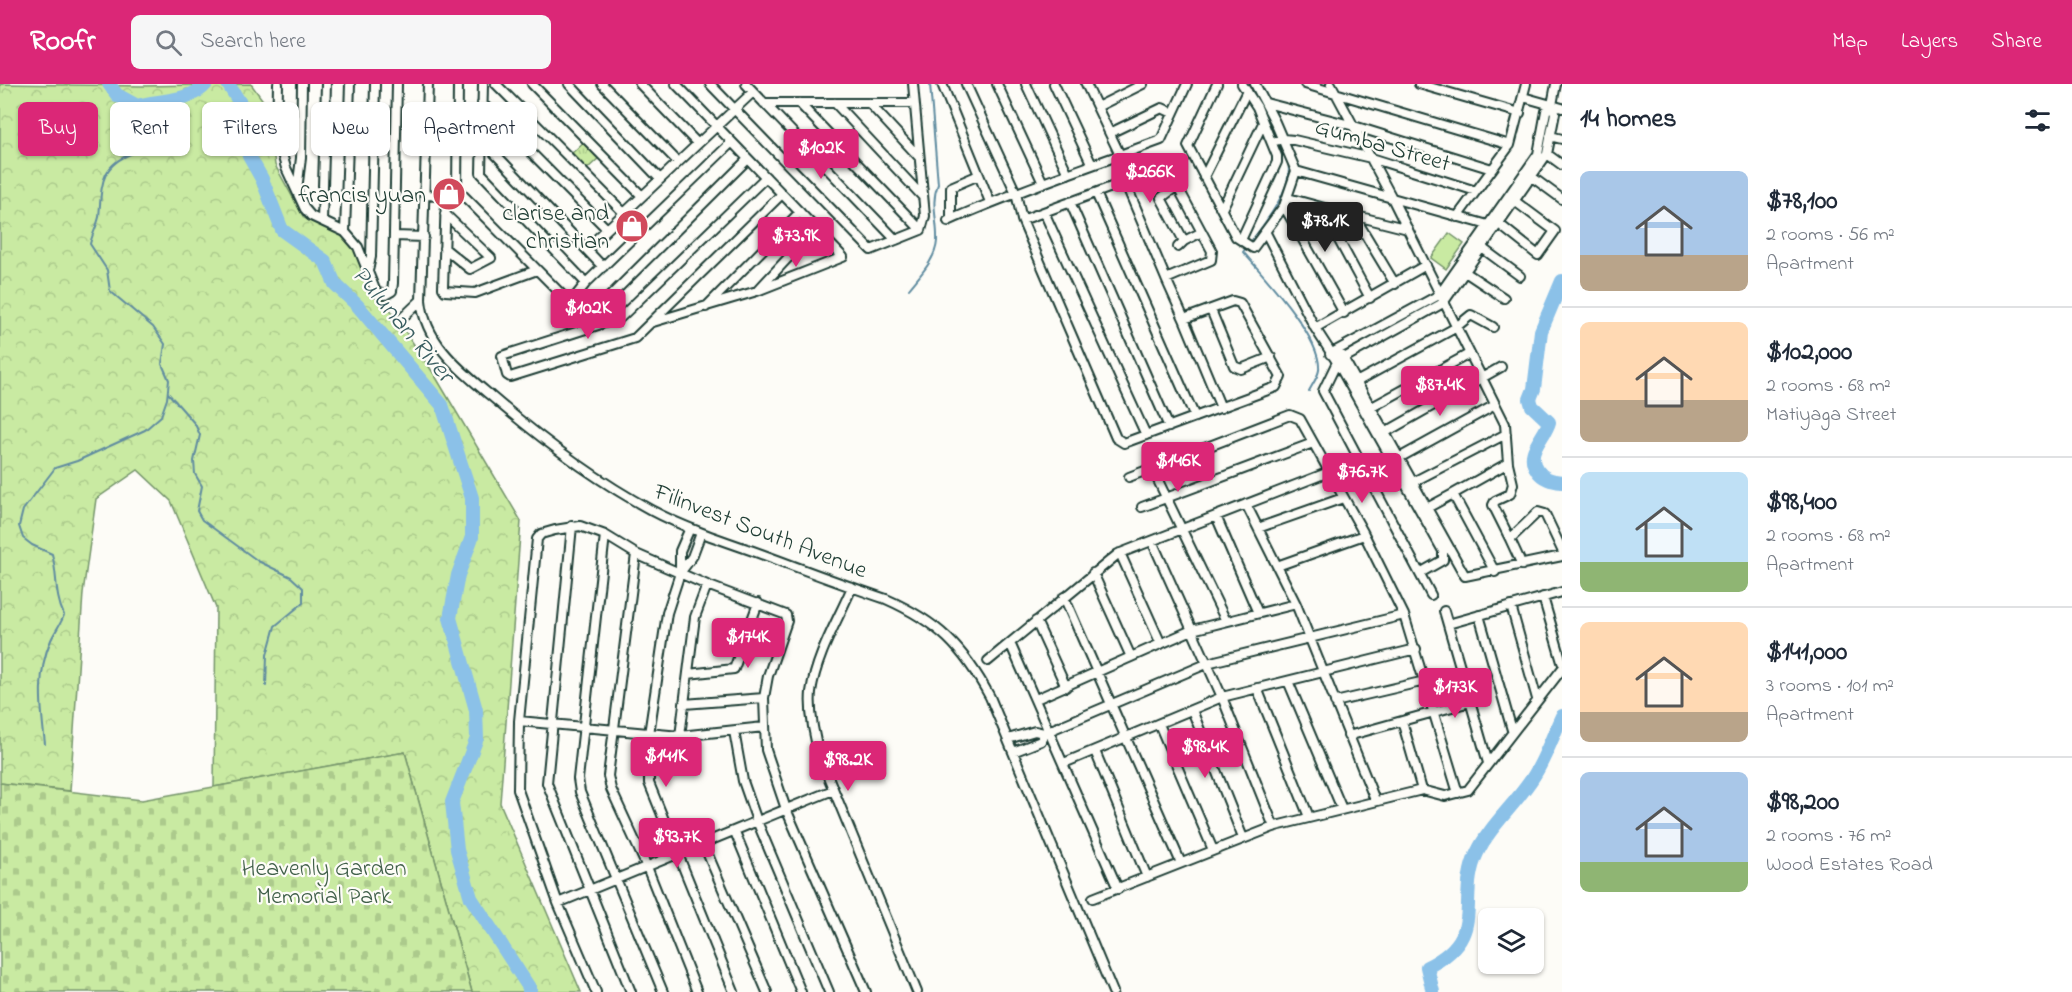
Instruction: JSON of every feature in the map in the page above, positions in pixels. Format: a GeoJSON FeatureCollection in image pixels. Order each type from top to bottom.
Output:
{"type":"FeatureCollection","features":[{"type":"Feature","properties":{"kind":"street"},"geometry":{"type":"LineString","coordinates":[[271,84],[277,96]]}},
{"type":"Feature","properties":{"kind":"street"},"geometry":{"type":"LineString","coordinates":[[278,84],[277,136],[286,168],[305,209],[322,221],[345,232],[358,247],[372,286],[380,295],[389,294],[393,283],[397,84]]}},
{"type":"Feature","properties":{"kind":"street"},"geometry":{"type":"LineString","coordinates":[[297,192],[301,159],[302,84]]}},
{"type":"Feature","properties":{"kind":"street"},"geometry":{"type":"LineString","coordinates":[[322,221],[326,84]]}},
{"type":"Feature","properties":{"kind":"street"},"geometry":{"type":"LineString","coordinates":[[345,232],[350,84]]}},
{"type":"Feature","properties":{"kind":"street"},"geometry":{"type":"LineString","coordinates":[[368,272],[371,257],[375,84]]}},
{"type":"Feature","properties":{"kind":"street","name":"Filinvest South Avenue"},"geometry":{"type":"LineString","coordinates":[[428,84],[422,300],[428,331],[437,343],[470,378],[506,408],[611,487],[701,533],[915,612],[957,644],[976,671],[990,697],[1113,992]]}},
{"type":"Feature","properties":{"kind":"street"},"geometry":{"type":"LineString","coordinates":[[458,84],[457,189],[571,302],[587,319],[591,327]]}},
{"type":"Feature","properties":{"kind":"street"},"geometry":{"type":"LineString","coordinates":[[482,102],[483,84]]}},
{"type":"Feature","properties":{"kind":"street"},"geometry":{"type":"LineString","coordinates":[[496,84],[624,213]]}},
{"type":"Feature","properties":{"kind":"street"},"geometry":{"type":"LineString","coordinates":[[532,84],[642,196]]}},
{"type":"Feature","properties":{"kind":"street"},"geometry":{"type":"LineString","coordinates":[[569,84],[660,179]]}},
{"type":"Feature","properties":{"kind":"street"},"geometry":{"type":"LineString","coordinates":[[602,84],[678,162]]}},
{"type":"Feature","properties":{"kind":"street"},"geometry":{"type":"LineString","coordinates":[[640,84],[698,143]]}},
{"type":"Feature","properties":{"kind":"street"},"geometry":{"type":"LineString","coordinates":[[652,323],[757,291],[843,257],[676,84]]}},
{"type":"Feature","properties":{"kind":"street"},"geometry":{"type":"LineString","coordinates":[[710,84],[871,250],[921,230]]}},
{"type":"Feature","properties":{"kind":"street"},"geometry":{"type":"LineString","coordinates":[[746,84],[896,240]]}},
{"type":"Feature","properties":{"kind":"street"},"geometry":{"type":"LineString","coordinates":[[913,84],[925,216],[921,230]]}},
{"type":"Feature","properties":{"kind":"street"},"geometry":{"type":"LineString","coordinates":[[942,84],[990,202]]}},
{"type":"Feature","properties":{"kind":"street"},"geometry":{"type":"LineString","coordinates":[[966,84],[1016,193],[1022,220],[1116,438],[1124,443],[1276,387],[1281,377],[1240,303],[1233,301],[1184,320]]}},
{"type":"Feature","properties":{"kind":"street"},"geometry":{"type":"LineString","coordinates":[[997,84],[1043,183]]}},
{"type":"Feature","properties":{"kind":"street"},"geometry":{"type":"LineString","coordinates":[[1026,84],[1068,174]]}},
{"type":"Feature","properties":{"kind":"street"},"geometry":{"type":"LineString","coordinates":[[1054,84],[1092,165]]}},
{"type":"Feature","properties":{"kind":"street"},"geometry":{"type":"LineString","coordinates":[[1086,84],[1120,155],[1125,182],[1221,408]]}},
{"type":"Feature","properties":{"kind":"street"},"geometry":{"type":"LineString","coordinates":[[1097,107],[1143,84]]}},
{"type":"Feature","properties":{"kind":"street"},"geometry":{"type":"LineString","coordinates":[[979,175],[951,187],[949,220],[990,202],[1161,140],[1187,84]]}},
{"type":"Feature","properties":{"kind":"street"},"geometry":{"type":"LineString","coordinates":[[1217,84],[1188,146],[1236,237],[1253,249],[1284,206],[1296,171]]}},
{"type":"Feature","properties":{"kind":"street"},"geometry":{"type":"LineString","coordinates":[[1246,244],[1277,162],[1278,140],[1266,103],[1256,84]]}},
{"type":"Feature","properties":{"kind":"street"},"geometry":{"type":"LineString","coordinates":[[1305,84],[1510,146]]}},
{"type":"Feature","properties":{"kind":"street"},"geometry":{"type":"LineString","coordinates":[[1331,84],[1408,229],[1455,328],[1505,424],[1512,489],[1510,494],[1495,501],[1493,505],[1522,565]]}},
{"type":"Feature","properties":{"kind":"street"},"geometry":{"type":"LineString","coordinates":[[1419,84],[1520,113]]}},
{"type":"Feature","properties":{"kind":"street"},"geometry":{"type":"LineString","coordinates":[[1457,217],[1510,146],[1526,84]]}},
{"type":"Feature","properties":{"kind":"street"},"geometry":{"type":"LineString","coordinates":[[1334,352],[1439,295],[1538,154],[1546,111],[1552,105],[1557,84]]}},
{"type":"Feature","properties":{"kind":"street"},"geometry":{"type":"LineString","coordinates":[[1204,177],[1245,87]]}},
{"type":"Feature","properties":{"kind":"street"},"geometry":{"type":"LineString","coordinates":[[1245,87],[1263,123],[1278,140],[1296,171],[1488,225]]}},
{"type":"Feature","properties":{"kind":"street"},"geometry":{"type":"LineString","coordinates":[[586,249],[753,92]]}},
{"type":"Feature","properties":{"kind":"street"},"geometry":{"type":"LineString","coordinates":[[1523,97],[1562,108]]}},
{"type":"Feature","properties":{"kind":"street"},"geometry":{"type":"LineString","coordinates":[[764,103],[914,103]]}},
{"type":"Feature","properties":{"kind":"street"},"geometry":{"type":"LineString","coordinates":[[799,103],[921,230]]}},
{"type":"Feature","properties":{"kind":"street"},"geometry":{"type":"LineString","coordinates":[[835,103],[923,197]]}},
{"type":"Feature","properties":{"kind":"street"},"geometry":{"type":"LineString","coordinates":[[869,103],[920,158]]}},
{"type":"Feature","properties":{"kind":"street"},"geometry":{"type":"LineString","coordinates":[[1266,103],[1354,126],[1492,169]]}},
{"type":"Feature","properties":{"kind":"street"},"geometry":{"type":"LineString","coordinates":[[1431,595],[1323,391],[1340,360],[1443,303],[1516,202],[1547,154],[1555,113],[1552,105]]}},
{"type":"Feature","properties":{"kind":"street"},"geometry":{"type":"LineString","coordinates":[[1110,133],[1162,108],[1173,113]]}},
{"type":"Feature","properties":{"kind":"street"},"geometry":{"type":"LineString","coordinates":[[1222,209],[1263,123]]}},
{"type":"Feature","properties":{"kind":"street"},"geometry":{"type":"LineString","coordinates":[[1550,136],[1562,139]]}},
{"type":"Feature","properties":{"kind":"street","name":"Gumba Street"},"geometry":{"type":"LineString","coordinates":[[1278,140],[1371,158],[1476,191]]}},
{"type":"Feature","properties":{"kind":"street"},"geometry":{"type":"LineString","coordinates":[[571,302],[586,283],[732,142]]}},
{"type":"Feature","properties":{"kind":"street"},"geometry":{"type":"LineString","coordinates":[[1547,154],[1562,165]]}},
{"type":"Feature","properties":{"kind":"street"},"geometry":{"type":"LineString","coordinates":[[482,156],[481,173],[484,178],[586,283]]}},
{"type":"Feature","properties":{"kind":"street"},"geometry":{"type":"LineString","coordinates":[[497,156],[603,267]]}},
{"type":"Feature","properties":{"kind":"street"},"geometry":{"type":"LineString","coordinates":[[535,156],[607,229]]}},
{"type":"Feature","properties":{"kind":"street"},"geometry":{"type":"LineString","coordinates":[[587,319],[748,159]]}},
{"type":"Feature","properties":{"kind":"street"},"geometry":{"type":"LineString","coordinates":[[1022,220],[1166,165],[1212,251],[1211,260],[1166,279]]}},
{"type":"Feature","properties":{"kind":"street"},"geometry":{"type":"LineString","coordinates":[[766,177],[624,315],[502,356],[507,375],[510,377],[628,342],[664,312],[782,194]]}},
{"type":"Feature","properties":{"kind":"street"},"geometry":{"type":"LineString","coordinates":[[1532,177],[1562,199]]}},
{"type":"Feature","properties":{"kind":"street"},"geometry":{"type":"LineString","coordinates":[[1177,186],[1161,198],[1181,244],[1202,232]]}},
{"type":"Feature","properties":{"kind":"street"},"geometry":{"type":"LineString","coordinates":[[424,195],[446,196],[457,189]]}},
{"type":"Feature","properties":{"kind":"street"},"geometry":{"type":"LineString","coordinates":[[1096,192],[1195,417]]}},
{"type":"Feature","properties":{"kind":"street"},"geometry":{"type":"LineString","coordinates":[[446,196],[445,291],[475,293],[537,270]]}},
{"type":"Feature","properties":{"kind":"street"},"geometry":{"type":"LineString","coordinates":[[1288,198],[1408,229]]}},
{"type":"Feature","properties":{"kind":"street"},"geometry":{"type":"LineString","coordinates":[[1070,202],[1169,427]]}},
{"type":"Feature","properties":{"kind":"street"},"geometry":{"type":"LineString","coordinates":[[1499,224],[1538,255],[1555,231],[1516,202]]}},
{"type":"Feature","properties":{"kind":"street"},"geometry":{"type":"LineString","coordinates":[[1284,206],[1344,313]]}},
{"type":"Feature","properties":{"kind":"street"},"geometry":{"type":"LineString","coordinates":[[1321,207],[1370,298]]}},
{"type":"Feature","properties":{"kind":"street"},"geometry":{"type":"LineString","coordinates":[[704,309],[800,212]]}},
{"type":"Feature","properties":{"kind":"street"},"geometry":{"type":"LineString","coordinates":[[1044,212],[1146,435]]}},
{"type":"Feature","properties":{"kind":"street"},"geometry":{"type":"LineString","coordinates":[[444,248],[470,269],[491,258],[445,214]]}},
{"type":"Feature","properties":{"kind":"street"},"geometry":{"type":"LineString","coordinates":[[1353,214],[1395,284]]}},
{"type":"Feature","properties":{"kind":"street"},"geometry":{"type":"LineString","coordinates":[[757,291],[816,228]]}},
{"type":"Feature","properties":{"kind":"street"},"geometry":{"type":"LineString","coordinates":[[1266,233],[1315,328],[1358,381],[1427,508],[1430,523],[1444,555],[1443,560],[1420,573]]}},
{"type":"Feature","properties":{"kind":"street"},"geometry":{"type":"LineString","coordinates":[[395,236],[424,237]]}},
{"type":"Feature","properties":{"kind":"street"},"geometry":{"type":"LineString","coordinates":[[1482,248],[1520,276]]}},
{"type":"Feature","properties":{"kind":"street"},"geometry":{"type":"LineString","coordinates":[[1315,328],[1426,265]]}},
{"type":"Feature","properties":{"kind":"street"},"geometry":{"type":"LineString","coordinates":[[1466,272],[1504,298]]}},
{"type":"Feature","properties":{"kind":"street"},"geometry":{"type":"LineString","coordinates":[[398,322],[422,300]]}},
{"type":"Feature","properties":{"kind":"street"},"geometry":{"type":"LineString","coordinates":[[1211,310],[1234,366],[1241,369],[1270,357]]}},
{"type":"Feature","properties":{"kind":"street"},"geometry":{"type":"LineString","coordinates":[[1358,381],[1455,328],[1473,315],[1493,327]]}},
{"type":"Feature","properties":{"kind":"street"},"geometry":{"type":"LineString","coordinates":[[1372,407],[1469,354]]}},
{"type":"Feature","properties":{"kind":"street"},"geometry":{"type":"LineString","coordinates":[[1340,360],[1430,523],[1465,576],[1495,572],[1562,556]]}},
{"type":"Feature","properties":{"kind":"street"},"geometry":{"type":"LineString","coordinates":[[1386,432],[1502,367]]}},
{"type":"Feature","properties":{"kind":"street"},"geometry":{"type":"LineString","coordinates":[[1399,458],[1495,405]]}},
{"type":"Feature","properties":{"kind":"street"},"geometry":{"type":"LineString","coordinates":[[1129,477],[1290,415],[1300,419],[1404,615],[1458,794]]}},
{"type":"Feature","properties":{"kind":"street"},"geometry":{"type":"LineString","coordinates":[[1413,482],[1506,434]]}},
{"type":"Feature","properties":{"kind":"street"},"geometry":{"type":"LineString","coordinates":[[1142,507],[1313,443]]}},
{"type":"Feature","properties":{"kind":"street"},"geometry":{"type":"LineString","coordinates":[[1427,508],[1508,463]]}},
{"type":"Feature","properties":{"kind":"street"},"geometry":{"type":"LineString","coordinates":[[1152,468],[1226,621]]}},
{"type":"Feature","properties":{"kind":"street"},"geometry":{"type":"LineString","coordinates":[[987,661],[1120,553],[1329,472]]}},
{"type":"Feature","properties":{"kind":"street"},"geometry":{"type":"LineString","coordinates":[[1453,494],[1495,572]]}},
{"type":"Feature","properties":{"kind":"street"},"geometry":{"type":"LineString","coordinates":[[1258,528],[1343,498]]}},
{"type":"Feature","properties":{"kind":"street"},"geometry":{"type":"LineString","coordinates":[[1246,504],[1296,604],[1375,800]]}},
{"type":"Feature","properties":{"kind":"street"},"geometry":{"type":"LineString","coordinates":[[1510,539],[1541,512],[1545,513],[1562,550]]}},
{"type":"Feature","properties":{"kind":"street"},"geometry":{"type":"LineString","coordinates":[[1216,516],[1258,613]]}},
{"type":"Feature","properties":{"kind":"street"},"geometry":{"type":"LineString","coordinates":[[572,526],[547,783],[631,992]]}},
{"type":"Feature","properties":{"kind":"street"},"geometry":{"type":"LineString","coordinates":[[597,992],[558,903],[520,803],[518,790],[519,721],[537,539],[541,534],[572,526],[580,526],[605,535],[636,554],[707,585],[783,612],[787,621],[768,676],[764,698],[766,750],[786,809],[866,992]]}},
{"type":"Feature","properties":{"kind":"street"},"geometry":{"type":"LineString","coordinates":[[680,573],[680,551],[690,528]]}},
{"type":"Feature","properties":{"kind":"street"},"geometry":{"type":"LineString","coordinates":[[701,533],[692,556],[680,573],[667,613],[649,734],[650,783],[734,992]]}},
{"type":"Feature","properties":{"kind":"street"},"geometry":{"type":"LineString","coordinates":[[605,535],[578,779],[580,792],[663,992]]}},
{"type":"Feature","properties":{"kind":"street"},"geometry":{"type":"LineString","coordinates":[[1277,566],[1364,536]]}},
{"type":"Feature","properties":{"kind":"street"},"geometry":{"type":"LineString","coordinates":[[1152,541],[1222,697],[1274,826]]}},
{"type":"Feature","properties":{"kind":"street"},"geometry":{"type":"LineString","coordinates":[[1120,553],[1161,644]]}},
{"type":"Feature","properties":{"kind":"street"},"geometry":{"type":"LineString","coordinates":[[636,554],[608,776],[611,789],[647,867],[697,992]]}},
{"type":"Feature","properties":{"kind":"street"},"geometry":{"type":"LineString","coordinates":[[1093,573],[1131,657]]}},
{"type":"Feature","properties":{"kind":"street"},"geometry":{"type":"LineString","coordinates":[[680,736],[695,617],[707,585]]}},
{"type":"Feature","properties":{"kind":"street"},"geometry":{"type":"LineString","coordinates":[[852,587],[820,664],[811,692],[814,738],[833,790],[917,992]]}},
{"type":"Feature","properties":{"kind":"street"},"geometry":{"type":"LineString","coordinates":[[1448,624],[1562,591]]}},
{"type":"Feature","properties":{"kind":"street"},"geometry":{"type":"LineString","coordinates":[[1064,597],[1099,672],[1181,863]]}},
{"type":"Feature","properties":{"kind":"street"},"geometry":{"type":"LineString","coordinates":[[1543,597],[1562,662]]}},
{"type":"Feature","properties":{"kind":"street"},"geometry":{"type":"LineString","coordinates":[[688,674],[734,669],[758,603]]}},
{"type":"Feature","properties":{"kind":"street"},"geometry":{"type":"LineString","coordinates":[[1036,699],[1192,630],[1296,604]]}},
{"type":"Feature","properties":{"kind":"street"},"geometry":{"type":"LineString","coordinates":[[1511,606],[1538,699]]}},
{"type":"Feature","properties":{"kind":"street"},"geometry":{"type":"LineString","coordinates":[[1444,611],[1488,764]]}},
{"type":"Feature","properties":{"kind":"street"},"geometry":{"type":"LineString","coordinates":[[1008,739],[1035,731],[1047,732],[1207,664],[1404,615]]}},
{"type":"Feature","properties":{"kind":"street"},"geometry":{"type":"LineString","coordinates":[[1479,615],[1512,730]]}},
{"type":"Feature","properties":{"kind":"street"},"geometry":{"type":"LineString","coordinates":[[1036,621],[1066,687]]}},
{"type":"Feature","properties":{"kind":"street"},"geometry":{"type":"LineString","coordinates":[[1010,643],[1036,699],[1047,732],[1064,763],[1118,889]]}},
{"type":"Feature","properties":{"kind":"street"},"geometry":{"type":"LineString","coordinates":[[1064,763],[1222,697],[1416,649]]}},
{"type":"Feature","properties":{"kind":"street"},"geometry":{"type":"LineString","coordinates":[[1093,898],[1274,826],[1422,790],[1445,796],[1468,790],[1512,730],[1562,669]]}},
{"type":"Feature","properties":{"kind":"street"},"geometry":{"type":"LineString","coordinates":[[1288,681],[1342,809]]}},
{"type":"Feature","properties":{"kind":"street"},"geometry":{"type":"LineString","coordinates":[[1335,702],[1425,681]]}},
{"type":"Feature","properties":{"kind":"street"},"geometry":{"type":"LineString","coordinates":[[1257,688],[1309,817]]}},
{"type":"Feature","properties":{"kind":"street"},"geometry":{"type":"LineString","coordinates":[[684,704],[764,698]]}},
{"type":"Feature","properties":{"kind":"street"},"geometry":{"type":"LineString","coordinates":[[1348,736],[1470,702]]}},
{"type":"Feature","properties":{"kind":"street"},"geometry":{"type":"LineString","coordinates":[[1191,710],[1243,838]]}},
{"type":"Feature","properties":{"kind":"street"},"geometry":{"type":"LineString","coordinates":[[519,721],[680,736],[764,727]]}},
{"type":"Feature","properties":{"kind":"street"},"geometry":{"type":"LineString","coordinates":[[1402,721],[1422,790]]}},
{"type":"Feature","properties":{"kind":"street"},"geometry":{"type":"LineString","coordinates":[[1159,724],[1213,850]]}},
{"type":"Feature","properties":{"kind":"street"},"geometry":{"type":"LineString","coordinates":[[734,731],[743,781],[757,821],[829,992]]}},
{"type":"Feature","properties":{"kind":"street"},"geometry":{"type":"LineString","coordinates":[[1013,752],[1041,741],[1047,732]]}},
{"type":"Feature","properties":{"kind":"street"},"geometry":{"type":"LineString","coordinates":[[1095,751],[1147,877]]}},
{"type":"Feature","properties":{"kind":"street"},"geometry":{"type":"LineString","coordinates":[[558,903],[833,790]]}},
{"type":"Feature","properties":{"kind":"street"},"geometry":{"type":"LineString","coordinates":[[735,831],[801,992]]}},
{"type":"Feature","properties":{"kind":"street"},"geometry":{"type":"LineString","coordinates":[[703,843],[767,992]]}},
{"type":"Feature","properties":{"kind":"green space"},"geometry":{"type":"Polygon","coordinates":[[[0,84],[144,86],[251,84],[264,102],[202,102],[202,156],[274,156],[275,165],[304,218],[347,237],[356,252],[367,286],[390,309],[434,374],[521,521],[500,803],[581,992],[472,992],[405,752],[214,787],[216,608],[171,501],[138,470],[96,499],[83,593],[70,791],[0,783],[0,84]]]}},
{"type":"Feature","properties":{"kind":"green space"},"geometry":{"type":"Polygon","coordinates":[[[585,141],[601,156],[587,169],[572,153],[585,141]]]}},
{"type":"Feature","properties":{"kind":"green space"},"geometry":{"type":"Polygon","coordinates":[[[1449,233],[1464,244],[1446,269],[1431,258],[1449,233]]]}},
{"type":"Feature","properties":{"kind":"green space","name":"Heavenly Garden Memorial Park"},"geometry":{"type":"Polygon","coordinates":[[[405,752],[472,992],[0,992],[0,783],[142,800],[405,752]]]}},
{"type":"Feature","properties":{"kind":"waterway","name":"Pulunan River"},"geometry":{"type":"LineString","coordinates":[[109,84],[117,95],[137,106],[183,97],[200,90],[206,84]]}},
{"type":"Feature","properties":{"kind":"waterway","name":"Pulunan River"},"geometry":{"type":"LineString","coordinates":[[228,84],[252,122],[245,142],[282,230],[325,261],[335,284],[357,305],[442,405],[472,498],[472,537],[458,575],[450,618],[476,710],[477,738],[452,802],[457,850],[471,898],[530,989],[529,992]]}},
{"type":"Feature","properties":{"kind":"waterway"},"geometry":{"type":"LineString","coordinates":[[909,289],[931,260],[937,241],[934,205],[938,184],[930,84]]}},
{"type":"Feature","properties":{"kind":"waterway"},"geometry":{"type":"LineString","coordinates":[[1249,84],[1261,104]]}},
{"type":"Feature","properties":{"kind":"waterway"},"geometry":{"type":"LineString","coordinates":[[45,744],[41,678],[46,653],[64,615],[59,600],[52,554],[23,538],[19,526],[23,510],[55,468],[77,461],[145,430],[161,416],[167,399],[169,380],[162,364],[165,344],[153,327],[110,291],[107,270],[90,244],[99,217],[104,178],[114,164],[133,153],[139,142],[122,124],[127,101]]}},
{"type":"Feature","properties":{"kind":"waterway"},"geometry":{"type":"LineString","coordinates":[[1265,112],[1278,137],[1288,163],[1289,173],[1274,210],[1243,252],[1290,308],[1311,341],[1319,370],[1309,391]]}},
{"type":"Feature","properties":{"kind":"waterway"},"geometry":{"type":"LineString","coordinates":[[1562,281],[1541,331],[1534,389],[1530,399],[1532,406],[1549,422],[1534,451],[1534,463],[1539,473],[1551,480],[1562,482]]}},
{"type":"Feature","properties":{"kind":"waterway"},"geometry":{"type":"LineString","coordinates":[[168,393],[195,424],[200,435],[194,461],[195,474],[202,486],[197,511],[202,520],[258,561],[291,577],[303,588],[303,603],[275,626],[267,655],[266,686]]}},
{"type":"Feature","properties":{"kind":"waterway"},"geometry":{"type":"LineString","coordinates":[[1433,992],[1427,967],[1446,955],[1458,943],[1465,929],[1471,870],[1477,853],[1489,833],[1535,774],[1562,716]]}},
{"type":"Feature","properties":{"kind":"place","name":"francis yuan"},"geometry":{"type":"Point","coordinates":[449,194]}},
{"type":"Feature","properties":{"kind":"place","name":"clarise and christian"},"geometry":{"type":"Point","coordinates":[632,226]}}]}
